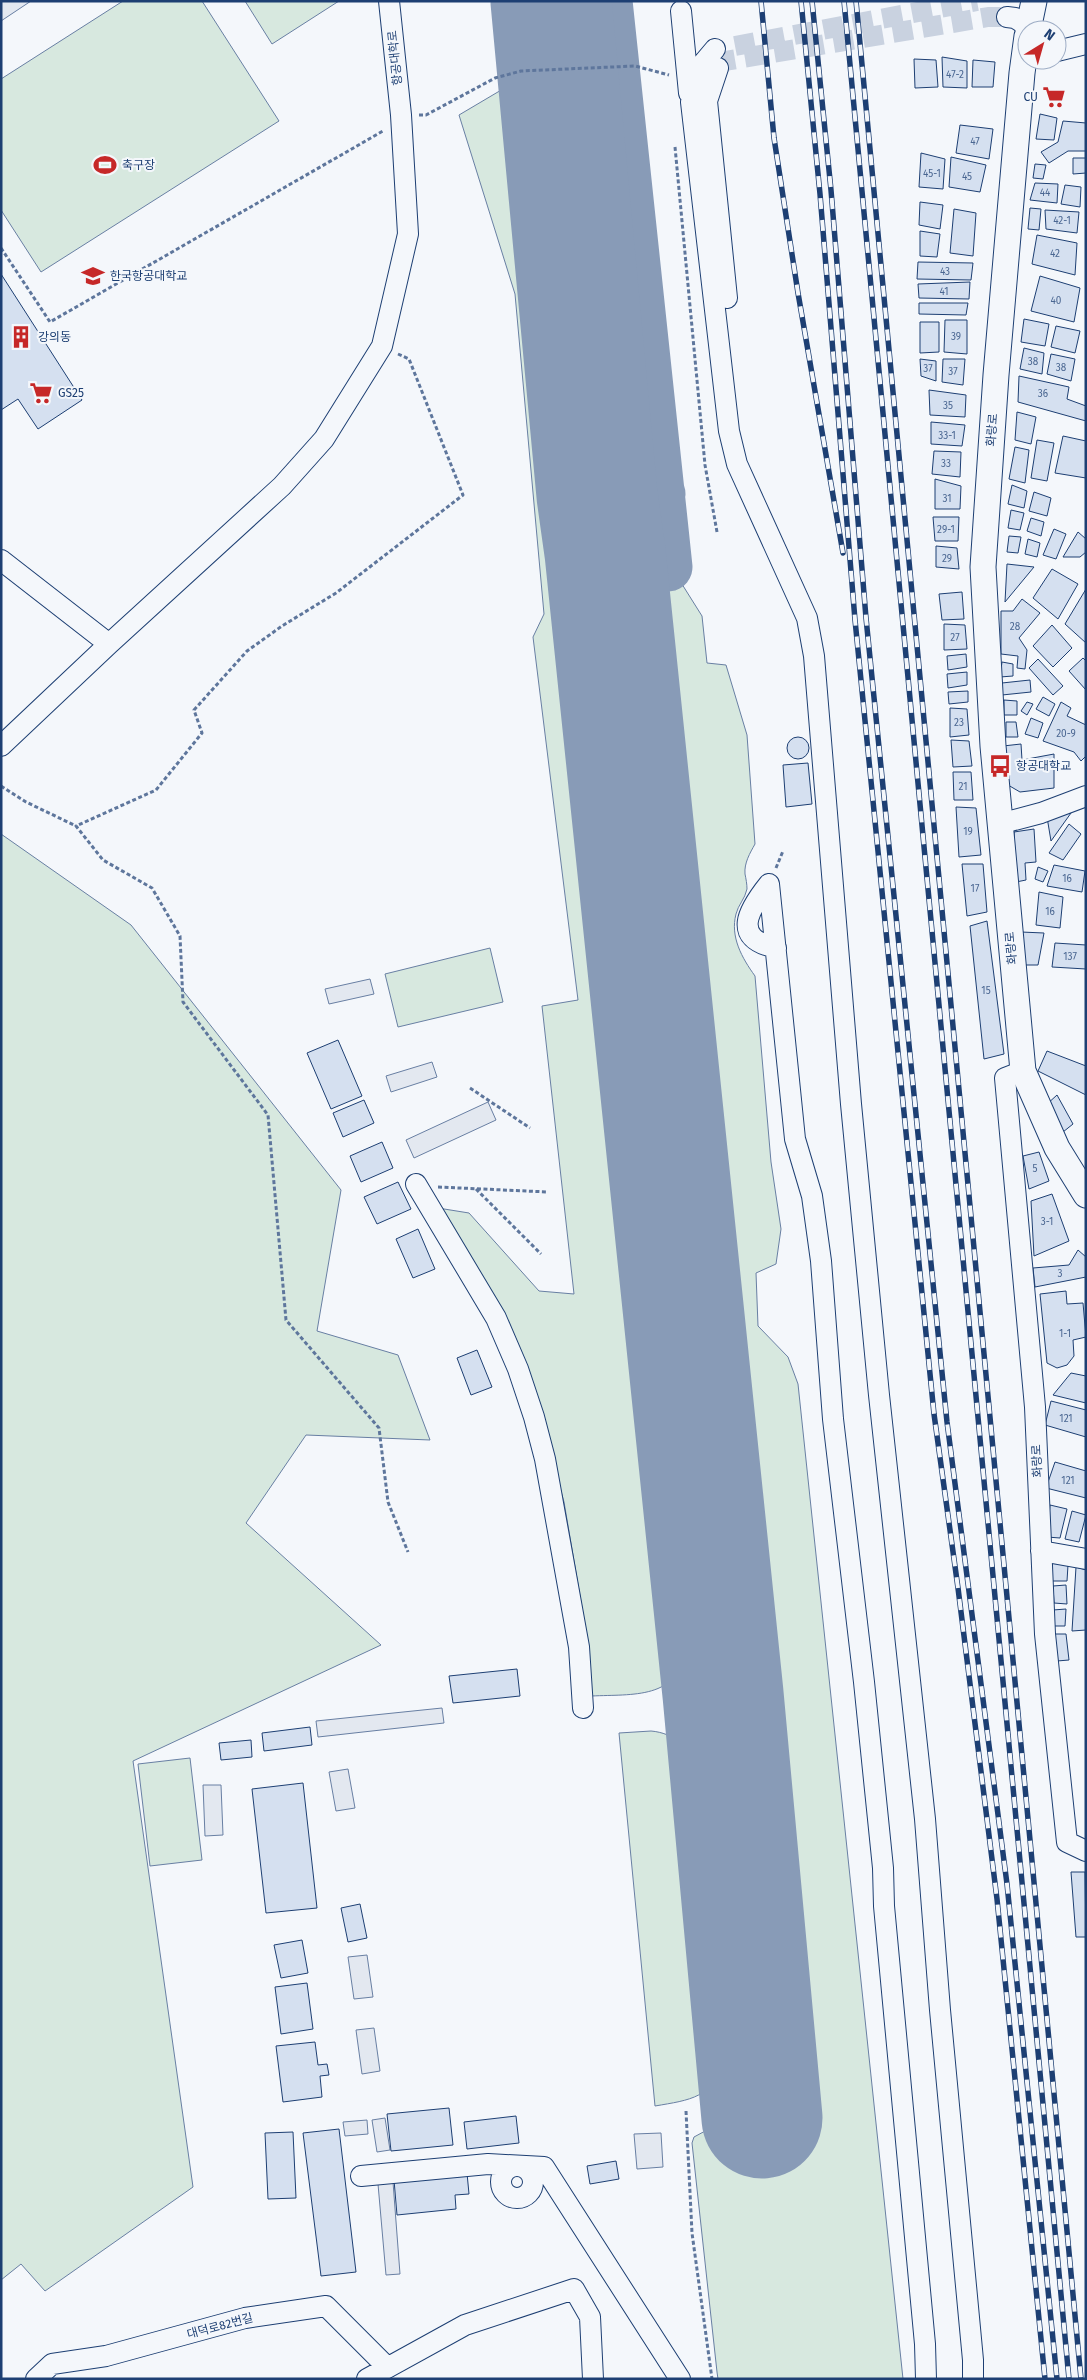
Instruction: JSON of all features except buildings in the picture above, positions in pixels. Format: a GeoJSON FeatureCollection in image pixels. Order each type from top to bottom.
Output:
{"type":"FeatureCollection","features":[{"type":"Feature","properties":{"kind":"main road","name":"화랑로"},"geometry":{"type":"LineString","coordinates":[[1022,70],[997,365],[983,567],[999,824],[1023,1071],[1057,1148],[1086,1195]]}},
{"type":"Feature","properties":{"kind":"street","name":"항공대학로"},"geometry":{"type":"LineString","coordinates":[[1,746],[234,530],[300,466],[324,439],[382,346],[408,234],[401,118],[389,1]]}},
{"type":"Feature","properties":{"kind":"street"},"geometry":{"type":"LineString","coordinates":[[681,11],[728,422],[737,464],[807,618],[814,656],[820,707],[835,928],[851,1104],[879,1395],[925,1819],[940,2010],[973,2360],[973,2379]]}},
{"type":"Feature","properties":{"kind":"street"},"geometry":{"type":"LineString","coordinates":[[1067,49],[1086,44]]}},
{"type":"Feature","properties":{"kind":"street"},"geometry":{"type":"LineString","coordinates":[[691,102],[704,62],[717,59],[707,100],[741,431],[737,464]]}},
{"type":"Feature","properties":{"kind":"street"},"geometry":{"type":"LineString","coordinates":[[1,560],[109,644]]}},
{"type":"Feature","properties":{"kind":"street"},"geometry":{"type":"LineString","coordinates":[[999,824],[1041,813],[1086,796]]}},
{"type":"Feature","properties":{"kind":"street"},"geometry":{"type":"LineString","coordinates":[[776,948],[795,1139],[812,1196],[821,1261],[840,1485],[864,1682],[883,1868],[884,1906],[925,2344],[926,2379]]}},
{"type":"Feature","properties":{"kind":"street","name":"화랑로"},"geometry":{"type":"LineString","coordinates":[[1023,1071],[1004,1078],[1035,1407],[1045,1634],[1067,1842],[1086,1851]]}},
{"type":"Feature","properties":{"kind":"street"},"geometry":{"type":"LineString","coordinates":[[417,1185],[496,1318],[518,1368],[534,1418],[545,1459],[579,1646],[583,1708]]}},
{"type":"Feature","properties":{"kind":"street"},"geometry":{"type":"LineString","coordinates":[[1041,1551],[1086,1559]]}},
{"type":"Feature","properties":{"kind":"street"},"geometry":{"type":"LineString","coordinates":[[361,2176],[488,2164],[544,2167],[680,2379]]}},
{"type":"Feature","properties":{"kind":"street"},"geometry":{"type":"LineString","coordinates":[[367,2379],[465,2325],[574,2289],[590,2317],[594,2379]]}},
{"type":"Feature","properties":{"kind":"street","name":"대덕로82번길"},"geometry":{"type":"LineString","coordinates":[[36,2379],[52,2364],[106,2356],[245,2318],[326,2306],[387,2367]]}},
{"type":"Feature","properties":{"kind":"path"},"geometry":{"type":"LineString","coordinates":[[1,248],[50,322],[401,118],[426,115],[496,78],[521,71],[635,66],[669,75]]}},
{"type":"Feature","properties":{"kind":"path"},"geometry":{"type":"LineString","coordinates":[[668,68],[670,85]]}},
{"type":"Feature","properties":{"kind":"path"},"geometry":{"type":"LineString","coordinates":[[675,143],[705,465],[717,532]]}},
{"type":"Feature","properties":{"kind":"path"},"geometry":{"type":"LineString","coordinates":[[76,826],[156,790],[202,733],[194,710],[247,652],[282,626],[336,594],[463,495],[409,359],[382,346]]}},
{"type":"Feature","properties":{"kind":"path"},"geometry":{"type":"LineString","coordinates":[[1,786],[26,802],[76,826],[103,860],[152,888],[180,936],[183,1002],[268,1115],[286,1320],[379,1428],[388,1502],[408,1552]]}},
{"type":"Feature","properties":{"kind":"path"},"geometry":{"type":"LineString","coordinates":[[470,1088],[530,1128]]}},
{"type":"Feature","properties":{"kind":"path"},"geometry":{"type":"LineString","coordinates":[[417,1185],[548,1192]]}},
{"type":"Feature","properties":{"kind":"path"},"geometry":{"type":"LineString","coordinates":[[475,1189],[541,1254]]}},
{"type":"Feature","properties":{"kind":"path"},"geometry":{"type":"LineString","coordinates":[[686,2111],[692,2233],[712,2379]]}},
{"type":"Feature","properties":{"kind":"shaded area"},"geometry":{"type":"Polygon","coordinates":[[[1,1],[31,1],[1,21],[1,1]]]}},
{"type":"Feature","properties":{"kind":"shaded area","name":"축구장"},"geometry":{"type":"Polygon","coordinates":[[[123,1],[202,1],[279,121],[41,272],[1,210],[1,79],[123,1]]]}},
{"type":"Feature","properties":{"kind":"shaded area"},"geometry":{"type":"Polygon","coordinates":[[[245,1],[339,1],[272,44],[245,1]]]}},
{"type":"Feature","properties":{"kind":"shaded area"},"geometry":{"type":"Polygon","coordinates":[[[530,85],[685,1648],[681,1665],[674,1677],[664,1686],[652,1691],[623,1695],[592,1696],[583,1614],[564,1502],[531,1384],[438,1208],[469,1213],[539,1291],[574,1294],[542,1006],[578,1000],[533,637],[544,614],[515,294],[459,115],[508,86],[530,85]]]}},
{"type":"Feature","properties":{"kind":"shaded area"},"geometry":{"type":"Polygon","coordinates":[[[627,551],[651,553],[654,580],[680,581],[702,616],[707,663],[726,665],[747,735],[755,844],[745,866],[747,889],[736,914],[735,931],[738,947],[755,976],[771,1162],[781,1229],[776,1264],[756,1273],[758,1326],[788,1357],[798,1384],[903,2379],[718,2379],[692,2143],[694,2137],[707,2130],[788,2126],[627,551]]]}},
{"type":"Feature","properties":{"kind":"shaded area"},"geometry":{"type":"Polygon","coordinates":[[[1,834],[131,925],[341,1190],[317,1331],[398,1355],[430,1440],[306,1435],[246,1523],[381,1645],[133,1761],[193,2187],[45,2291],[21,2264],[1,2280],[1,834]]]}},
{"type":"Feature","properties":{"kind":"shaded area"},"geometry":{"type":"Polygon","coordinates":[[[490,948],[503,1002],[398,1027],[385,974],[490,948]]]}},
{"type":"Feature","properties":{"kind":"shaded area"},"geometry":{"type":"Polygon","coordinates":[[[370,979],[374,994],[329,1004],[325,989],[370,979]]]}},
{"type":"Feature","properties":{"kind":"shaded area"},"geometry":{"type":"Polygon","coordinates":[[[432,1062],[437,1077],[391,1092],[386,1076],[432,1062]]]}},
{"type":"Feature","properties":{"kind":"shaded area"},"geometry":{"type":"Polygon","coordinates":[[[488,1102],[496,1120],[414,1158],[406,1140],[488,1102]]]}},
{"type":"Feature","properties":{"kind":"shaded area"},"geometry":{"type":"Polygon","coordinates":[[[442,1708],[444,1723],[318,1737],[316,1721],[442,1708]]]}},
{"type":"Feature","properties":{"kind":"shaded area"},"geometry":{"type":"Polygon","coordinates":[[[651,1731],[667,1735],[680,1742],[690,1753],[698,1767],[724,2059],[720,2072],[714,2082],[699,2095],[679,2102],[655,2106],[619,1733],[651,1731]]]}},
{"type":"Feature","properties":{"kind":"shaded area"},"geometry":{"type":"Polygon","coordinates":[[[190,1758],[202,1860],[150,1866],[138,1764],[190,1758]]]}},
{"type":"Feature","properties":{"kind":"shaded area"},"geometry":{"type":"Polygon","coordinates":[[[348,1769],[355,1808],[336,1811],[329,1772],[348,1769]]]}},
{"type":"Feature","properties":{"kind":"shaded area"},"geometry":{"type":"Polygon","coordinates":[[[203,1785],[221,1785],[223,1835],[205,1836],[203,1785]]]}},
{"type":"Feature","properties":{"kind":"shaded area"},"geometry":{"type":"Polygon","coordinates":[[[367,1955],[373,1997],[354,1999],[348,1957],[367,1955]]]}},
{"type":"Feature","properties":{"kind":"shaded area"},"geometry":{"type":"Polygon","coordinates":[[[374,2028],[380,2071],[362,2074],[356,2030],[374,2028]]]}},
{"type":"Feature","properties":{"kind":"shaded area"},"geometry":{"type":"Polygon","coordinates":[[[385,2118],[390,2150],[377,2152],[372,2120],[385,2118]]]}},
{"type":"Feature","properties":{"kind":"shaded area"},"geometry":{"type":"Polygon","coordinates":[[[367,2120],[368,2134],[345,2136],[343,2122],[367,2120]]]}},
{"type":"Feature","properties":{"kind":"shaded area"},"geometry":{"type":"Polygon","coordinates":[[[661,2133],[663,2167],[637,2169],[634,2134],[661,2133]]]}},
{"type":"Feature","properties":{"kind":"shaded area"},"geometry":{"type":"Polygon","coordinates":[[[393,2182],[400,2274],[386,2275],[378,2184],[393,2182]]]}},
{"type":"Feature","properties":{"kind":"taxiway"},"geometry":{"type":"LineString","coordinates":[[608,1],[668,567]]}},
{"type":"Feature","properties":{"kind":"taxiway"},"geometry":{"type":"LineString","coordinates":[[553,21],[609,14]]}},
{"type":"Feature","properties":{"kind":"taxiway"},"geometry":{"type":"LineString","coordinates":[[605,552],[612,532],[651,509],[661,494]]}},
{"type":"Feature","properties":{"kind":"runway"},"geometry":{"type":"LineString","coordinates":[[551,1],[597,495],[605,552],[723,1694],[762,2118]]}},
{"type":"Feature","properties":{"kind":"tunnel"},"geometry":{"type":"LineString","coordinates":[[735,46],[977,1]]}},
{"type":"Feature","properties":{"kind":"tunnel"},"geometry":{"type":"LineString","coordinates":[[718,68],[725,61],[988,17],[1007,17]]}},
{"type":"Feature","properties":{"kind":"railway"},"geometry":{"type":"LineString","coordinates":[[761,1],[774,138],[798,293],[843,553]]}},
{"type":"Feature","properties":{"kind":"railway"},"geometry":{"type":"LineString","coordinates":[[801,1],[820,194],[855,620],[934,1414],[997,1899],[1045,2379]]}},
{"type":"Feature","properties":{"kind":"railway"},"geometry":{"type":"LineString","coordinates":[[812,1],[831,190],[866,618],[947,1422],[1007,1884],[1057,2379]]}},
{"type":"Feature","properties":{"kind":"railway"},"geometry":{"type":"LineString","coordinates":[[844,1],[1069,2379]]}},
{"type":"Feature","properties":{"kind":"railway"},"geometry":{"type":"LineString","coordinates":[[856,1],[1081,2379]]}},
{"type":"Feature","properties":{"kind":"place","name":"CU"},"geometry":{"type":"Point","coordinates":[1054,97]}},
{"type":"Feature","properties":{"kind":"place","name":"축구장"},"geometry":{"type":"Point","coordinates":[105,165]}},
{"type":"Feature","properties":{"kind":"place","name":"한국항공대학교"},"geometry":{"type":"Point","coordinates":[93,276]}},
{"type":"Feature","properties":{"kind":"place","name":"강의동"},"geometry":{"type":"Point","coordinates":[21,337]}},
{"type":"Feature","properties":{"kind":"place","name":"GS25"},"geometry":{"type":"Point","coordinates":[41,393]}},
{"type":"Feature","properties":{"kind":"place","name":"항공대학교"},"geometry":{"type":"Point","coordinates":[1000,766]}}]}
